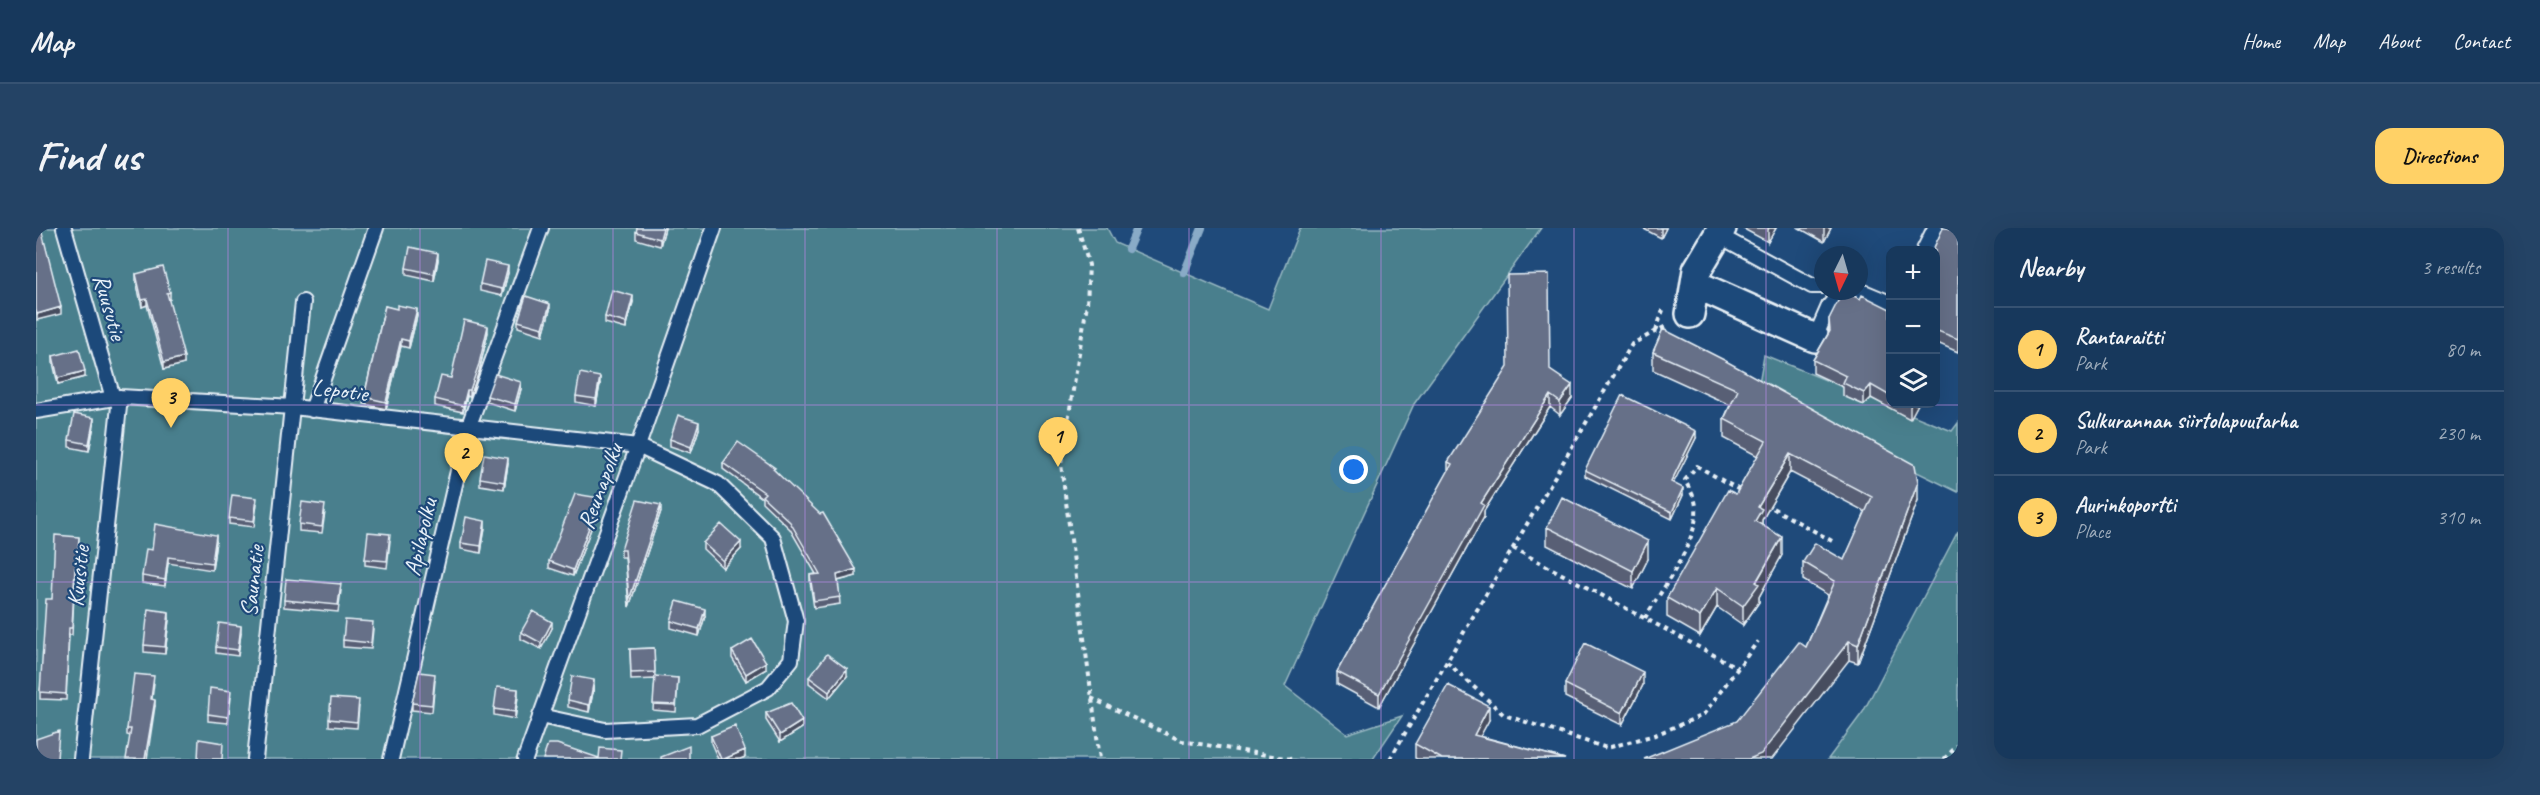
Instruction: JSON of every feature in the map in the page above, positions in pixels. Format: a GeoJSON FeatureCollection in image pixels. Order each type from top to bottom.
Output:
{"type":"FeatureCollection","features":[{"type":"Feature","properties":{"kind":"street"},"geometry":{"type":"LineString","coordinates":[[1690,314],[1697,270],[1720,231]]}},
{"type":"Feature","properties":{"kind":"street"},"geometry":{"type":"LineString","coordinates":[[1695,284],[1815,338]]}},
{"type":"Feature","properties":{"kind":"lane","name":"Ruusutie"},"geometry":{"type":"LineString","coordinates":[[64,228],[116,398]]}},
{"type":"Feature","properties":{"kind":"lane"},"geometry":{"type":"LineString","coordinates":[[312,410],[376,228]]}},
{"type":"Feature","properties":{"kind":"lane","name":"Apilapolku"},"geometry":{"type":"LineString","coordinates":[[391,759],[468,428],[541,228]]}},
{"type":"Feature","properties":{"kind":"lane","name":"Reunapolku"},"geometry":{"type":"LineString","coordinates":[[525,759],[714,228]]}},
{"type":"Feature","properties":{"kind":"lane"},"geometry":{"type":"LineString","coordinates":[[1926,246],[1935,228]]}},
{"type":"Feature","properties":{"kind":"lane"},"geometry":{"type":"LineString","coordinates":[[1720,231],[1814,286]]}},
{"type":"Feature","properties":{"kind":"lane"},"geometry":{"type":"LineString","coordinates":[[1868,294],[1886,301]]}},
{"type":"Feature","properties":{"kind":"lane"},"geometry":{"type":"LineString","coordinates":[[1815,338],[1829,306],[1834,300]]}},
{"type":"Feature","properties":{"kind":"lane","name":"Saunatie"},"geometry":{"type":"LineString","coordinates":[[255,759],[294,407],[303,302]]}},
{"type":"Feature","properties":{"kind":"lane","name":"Lepotie"},"geometry":{"type":"LineString","coordinates":[[36,411],[116,398],[294,407],[638,446],[718,484],[773,538],[796,621],[790,660],[768,688],[697,724],[605,730],[540,716]]}},
{"type":"Feature","properties":{"kind":"lane","name":"Kuusitie"},"geometry":{"type":"LineString","coordinates":[[81,759],[116,398]]}},
{"type":"Feature","properties":{"kind":"path"},"geometry":{"type":"LineString","coordinates":[[1078,228],[1089,265],[1087,304],[1060,464],[1100,759]]}},
{"type":"Feature","properties":{"kind":"path"},"geometry":{"type":"LineString","coordinates":[[1390,759],[1632,344],[1690,314]]}},
{"type":"Feature","properties":{"kind":"path"},"geometry":{"type":"LineString","coordinates":[[1645,618],[1689,542],[1695,521],[1695,502],[1685,480],[1696,466],[1746,493]]}},
{"type":"Feature","properties":{"kind":"path"},"geometry":{"type":"LineString","coordinates":[[1755,499],[1834,542]]}},
{"type":"Feature","properties":{"kind":"path"},"geometry":{"type":"LineString","coordinates":[[1513,548],[1738,668]]}},
{"type":"Feature","properties":{"kind":"path"},"geometry":{"type":"LineString","coordinates":[[1447,662],[1504,715],[1607,748],[1655,735],[1703,715],[1758,641]]}},
{"type":"Feature","properties":{"kind":"path"},"geometry":{"type":"LineString","coordinates":[[1091,698],[1182,741],[1291,759]]}},
{"type":"Feature","properties":{"kind":"path"},"geometry":{"type":"LineString","coordinates":[[1944,759],[1958,745]]}},
{"type":"Feature","properties":{"kind":"green space"},"geometry":{"type":"Polygon","coordinates":[[[36,228],[1107,228],[1115,243],[1268,309],[1300,228],[1541,228],[1414,404],[1285,686],[1347,734],[1402,716],[1373,759],[36,759],[36,228]]]}},
{"type":"Feature","properties":{"kind":"green space"},"geometry":{"type":"Polygon","coordinates":[[[1764,355],[1886,404],[1886,408],[1895,408],[1952,431],[1958,423],[1958,492],[1757,394],[1764,355]]]}},
{"type":"Feature","properties":{"kind":"green space"},"geometry":{"type":"Polygon","coordinates":[[[1958,531],[1958,759],[1828,759],[1863,712],[1958,531]]]}},
{"type":"Feature","properties":{"kind":"building"},"geometry":{"type":"Polygon","coordinates":[[[36,228],[41,228],[61,307],[37,314],[36,310],[36,228]]]}},
{"type":"Feature","properties":{"kind":"building"},"geometry":{"type":"Polygon","coordinates":[[[637,228],[663,228],[660,239],[636,232],[637,228]]]}},
{"type":"Feature","properties":{"kind":"building"},"geometry":{"type":"Polygon","coordinates":[[[1943,228],[1958,232],[1958,339],[1940,332],[1940,246],[1935,246],[1943,228]]]}},
{"type":"Feature","properties":{"kind":"building"},"geometry":{"type":"Polygon","coordinates":[[[410,247],[438,253],[434,274],[406,268],[410,247]]]}},
{"type":"Feature","properties":{"kind":"building"},"geometry":{"type":"Polygon","coordinates":[[[485,261],[508,266],[502,289],[480,284],[485,261]]]}},
{"type":"Feature","properties":{"kind":"building"},"geometry":{"type":"Polygon","coordinates":[[[163,267],[170,292],[167,293],[184,357],[164,362],[147,299],[142,300],[136,274],[163,267]]]}},
{"type":"Feature","properties":{"kind":"building"},"geometry":{"type":"Polygon","coordinates":[[[1549,274],[1550,370],[1572,385],[1560,402],[1550,395],[1481,503],[1484,505],[1379,694],[1337,672],[1452,464],[1448,462],[1508,367],[1507,275],[1549,274]]]}},
{"type":"Feature","properties":{"kind":"building"},"geometry":{"type":"Polygon","coordinates":[[[612,290],[633,296],[626,323],[605,317],[612,290]]]}},
{"type":"Feature","properties":{"kind":"building"},"geometry":{"type":"Polygon","coordinates":[[[526,296],[550,304],[543,328],[518,321],[526,296]]]}},
{"type":"Feature","properties":{"kind":"building"},"geometry":{"type":"Polygon","coordinates":[[[1868,298],[1886,307],[1886,394],[1871,385],[1864,393],[1843,383],[1846,376],[1813,360],[1830,331],[1829,319],[1838,300],[1868,300],[1868,298]]]}},
{"type":"Feature","properties":{"kind":"building"},"geometry":{"type":"Polygon","coordinates":[[[397,305],[417,309],[409,341],[401,339],[386,402],[364,397],[385,306],[397,309],[397,305]]]}},
{"type":"Feature","properties":{"kind":"building"},"geometry":{"type":"Polygon","coordinates":[[[464,320],[488,326],[479,364],[470,390],[467,390],[463,406],[435,399],[441,376],[451,378],[464,320]]]}},
{"type":"Feature","properties":{"kind":"building"},"geometry":{"type":"Polygon","coordinates":[[[1663,329],[1915,465],[1918,482],[1858,645],[1849,641],[1761,754],[1749,759],[1644,759],[1737,721],[1799,642],[1806,647],[1835,581],[1803,562],[1815,543],[1844,560],[1872,497],[1790,454],[1758,507],[1762,509],[1755,521],[1782,537],[1756,582],[1759,584],[1743,606],[1717,588],[1700,617],[1667,598],[1728,490],[1736,494],[1766,441],[1724,419],[1738,390],[1653,352],[1663,329]]]}},
{"type":"Feature","properties":{"kind":"building"},"geometry":{"type":"Polygon","coordinates":[[[79,349],[85,371],[58,378],[53,356],[79,349]]]}},
{"type":"Feature","properties":{"kind":"building"},"geometry":{"type":"Polygon","coordinates":[[[580,373],[600,377],[596,399],[576,396],[580,373]]]}},
{"type":"Feature","properties":{"kind":"building"},"geometry":{"type":"Polygon","coordinates":[[[495,374],[521,382],[515,404],[487,396],[495,374]]]}},
{"type":"Feature","properties":{"kind":"building"},"geometry":{"type":"Polygon","coordinates":[[[1622,395],[1696,431],[1671,482],[1683,488],[1672,512],[1585,470],[1622,395]]]}},
{"type":"Feature","properties":{"kind":"building"},"geometry":{"type":"Polygon","coordinates":[[[74,414],[94,418],[89,444],[69,440],[74,414]]]}},
{"type":"Feature","properties":{"kind":"building"},"geometry":{"type":"Polygon","coordinates":[[[678,415],[699,422],[691,447],[670,439],[678,415]]]}},
{"type":"Feature","properties":{"kind":"building"},"geometry":{"type":"Polygon","coordinates":[[[738,442],[775,468],[773,469],[820,514],[823,513],[856,569],[837,575],[840,597],[814,601],[810,575],[820,574],[790,522],[762,496],[765,493],[723,463],[738,442]]]}},
{"type":"Feature","properties":{"kind":"building"},"geometry":{"type":"Polygon","coordinates":[[[484,454],[508,458],[504,482],[480,478],[484,454]]]}},
{"type":"Feature","properties":{"kind":"building"},"geometry":{"type":"Polygon","coordinates":[[[575,494],[600,498],[573,570],[549,561],[575,494]]]}},
{"type":"Feature","properties":{"kind":"building"},"geometry":{"type":"Polygon","coordinates":[[[232,495],[257,498],[254,521],[229,518],[232,495]]]}},
{"type":"Feature","properties":{"kind":"building"},"geometry":{"type":"Polygon","coordinates":[[[1562,497],[1648,541],[1633,571],[1547,527],[1562,497]]]}},
{"type":"Feature","properties":{"kind":"building"},"geometry":{"type":"Polygon","coordinates":[[[637,500],[661,505],[629,600],[625,550],[621,550],[637,500]]]}},
{"type":"Feature","properties":{"kind":"building"},"geometry":{"type":"Polygon","coordinates":[[[302,502],[325,505],[322,527],[299,524],[302,502]]]}},
{"type":"Feature","properties":{"kind":"building"},"geometry":{"type":"Polygon","coordinates":[[[466,517],[485,521],[481,546],[461,543],[466,517]]]}},
{"type":"Feature","properties":{"kind":"building"},"geometry":{"type":"Polygon","coordinates":[[[155,524],[216,535],[212,563],[168,557],[165,580],[142,576],[146,549],[152,550],[155,524]]]}},
{"type":"Feature","properties":{"kind":"building"},"geometry":{"type":"Polygon","coordinates":[[[721,524],[741,542],[723,561],[703,543],[721,524]]]}},
{"type":"Feature","properties":{"kind":"building"},"geometry":{"type":"Polygon","coordinates":[[[368,532],[390,534],[387,561],[365,559],[368,532]]]}},
{"type":"Feature","properties":{"kind":"building"},"geometry":{"type":"Polygon","coordinates":[[[55,535],[79,537],[72,628],[69,628],[66,694],[40,692],[46,599],[52,599],[55,535]]]}},
{"type":"Feature","properties":{"kind":"building"},"geometry":{"type":"Polygon","coordinates":[[[286,579],[341,584],[338,605],[284,600],[286,579]]]}},
{"type":"Feature","properties":{"kind":"building"},"geometry":{"type":"Polygon","coordinates":[[[677,601],[705,609],[699,629],[671,621],[677,601]]]}},
{"type":"Feature","properties":{"kind":"building"},"geometry":{"type":"Polygon","coordinates":[[[148,609],[169,612],[165,647],[144,645],[148,609]]]}},
{"type":"Feature","properties":{"kind":"building"},"geometry":{"type":"Polygon","coordinates":[[[533,611],[552,622],[541,643],[521,632],[533,611]]]}},
{"type":"Feature","properties":{"kind":"building"},"geometry":{"type":"Polygon","coordinates":[[[345,620],[373,622],[371,643],[343,640],[345,620]]]}},
{"type":"Feature","properties":{"kind":"building"},"geometry":{"type":"Polygon","coordinates":[[[219,623],[241,626],[238,650],[216,647],[219,623]]]}},
{"type":"Feature","properties":{"kind":"building"},"geometry":{"type":"Polygon","coordinates":[[[752,639],[766,662],[746,674],[732,651],[752,639]]]}},
{"type":"Feature","properties":{"kind":"building"},"geometry":{"type":"Polygon","coordinates":[[[1585,643],[1643,672],[1622,713],[1565,684],[1585,643]]]}},
{"type":"Feature","properties":{"kind":"building"},"geometry":{"type":"Polygon","coordinates":[[[654,648],[655,672],[631,673],[630,649],[654,648]]]}},
{"type":"Feature","properties":{"kind":"building"},"geometry":{"type":"Polygon","coordinates":[[[827,654],[847,669],[829,692],[809,677],[827,654]]]}},
{"type":"Feature","properties":{"kind":"building"},"geometry":{"type":"Polygon","coordinates":[[[419,672],[435,674],[432,705],[412,703],[419,672]]]}},
{"type":"Feature","properties":{"kind":"building"},"geometry":{"type":"Polygon","coordinates":[[[134,674],[154,676],[151,699],[155,700],[145,759],[126,759],[131,729],[127,729],[134,674]]]}},
{"type":"Feature","properties":{"kind":"building"},"geometry":{"type":"Polygon","coordinates":[[[572,676],[594,680],[589,705],[568,700],[572,676]]]}},
{"type":"Feature","properties":{"kind":"building"},"geometry":{"type":"Polygon","coordinates":[[[655,676],[678,678],[676,705],[653,704],[655,676]]]}},
{"type":"Feature","properties":{"kind":"building"},"geometry":{"type":"Polygon","coordinates":[[[1448,685],[1489,706],[1474,735],[1565,759],[1442,759],[1415,744],[1448,685]]]}},
{"type":"Feature","properties":{"kind":"building"},"geometry":{"type":"Polygon","coordinates":[[[497,687],[518,689],[515,712],[494,709],[497,687]]]}},
{"type":"Feature","properties":{"kind":"building"},"geometry":{"type":"Polygon","coordinates":[[[210,688],[231,691],[228,717],[208,714],[210,688]]]}},
{"type":"Feature","properties":{"kind":"building"},"geometry":{"type":"Polygon","coordinates":[[[331,698],[359,700],[357,722],[329,719],[331,698]]]}},
{"type":"Feature","properties":{"kind":"building"},"geometry":{"type":"Polygon","coordinates":[[[791,703],[802,721],[780,735],[766,713],[791,703]]]}},
{"type":"Feature","properties":{"kind":"building"},"geometry":{"type":"Polygon","coordinates":[[[735,726],[745,750],[721,759],[711,736],[735,726]]]}},
{"type":"Feature","properties":{"kind":"building"},"geometry":{"type":"Polygon","coordinates":[[[59,731],[57,759],[36,758],[36,739],[59,731]]]}},
{"type":"Feature","properties":{"kind":"building"},"geometry":{"type":"Polygon","coordinates":[[[199,739],[223,743],[222,759],[198,759],[199,739]]]}},
{"type":"Feature","properties":{"kind":"building"},"geometry":{"type":"Polygon","coordinates":[[[548,744],[557,744],[599,758],[600,748],[621,750],[620,759],[543,759],[548,744]]]}},
{"type":"Feature","properties":{"kind":"building"},"geometry":{"type":"Polygon","coordinates":[[[689,746],[689,759],[661,759],[661,757],[689,746]]]}},
{"type":"Feature","properties":{"kind":"waterway"},"geometry":{"type":"LineString","coordinates":[[1128,249],[1137,228]]}},
{"type":"Feature","properties":{"kind":"waterway"},"geometry":{"type":"LineString","coordinates":[[1184,273],[1202,228]]}},
{"type":"Feature","properties":{"kind":"place","name":"Aurinkoportti"},"geometry":{"type":"Point","coordinates":[171,428]}},
{"type":"Feature","properties":{"kind":"place","name":"Rantaraitti"},"geometry":{"type":"Point","coordinates":[1058,467]}},
{"type":"Feature","properties":{"kind":"place","name":"Sulkurannan siirtolapuutarha"},"geometry":{"type":"Point","coordinates":[464,483]}}]}
